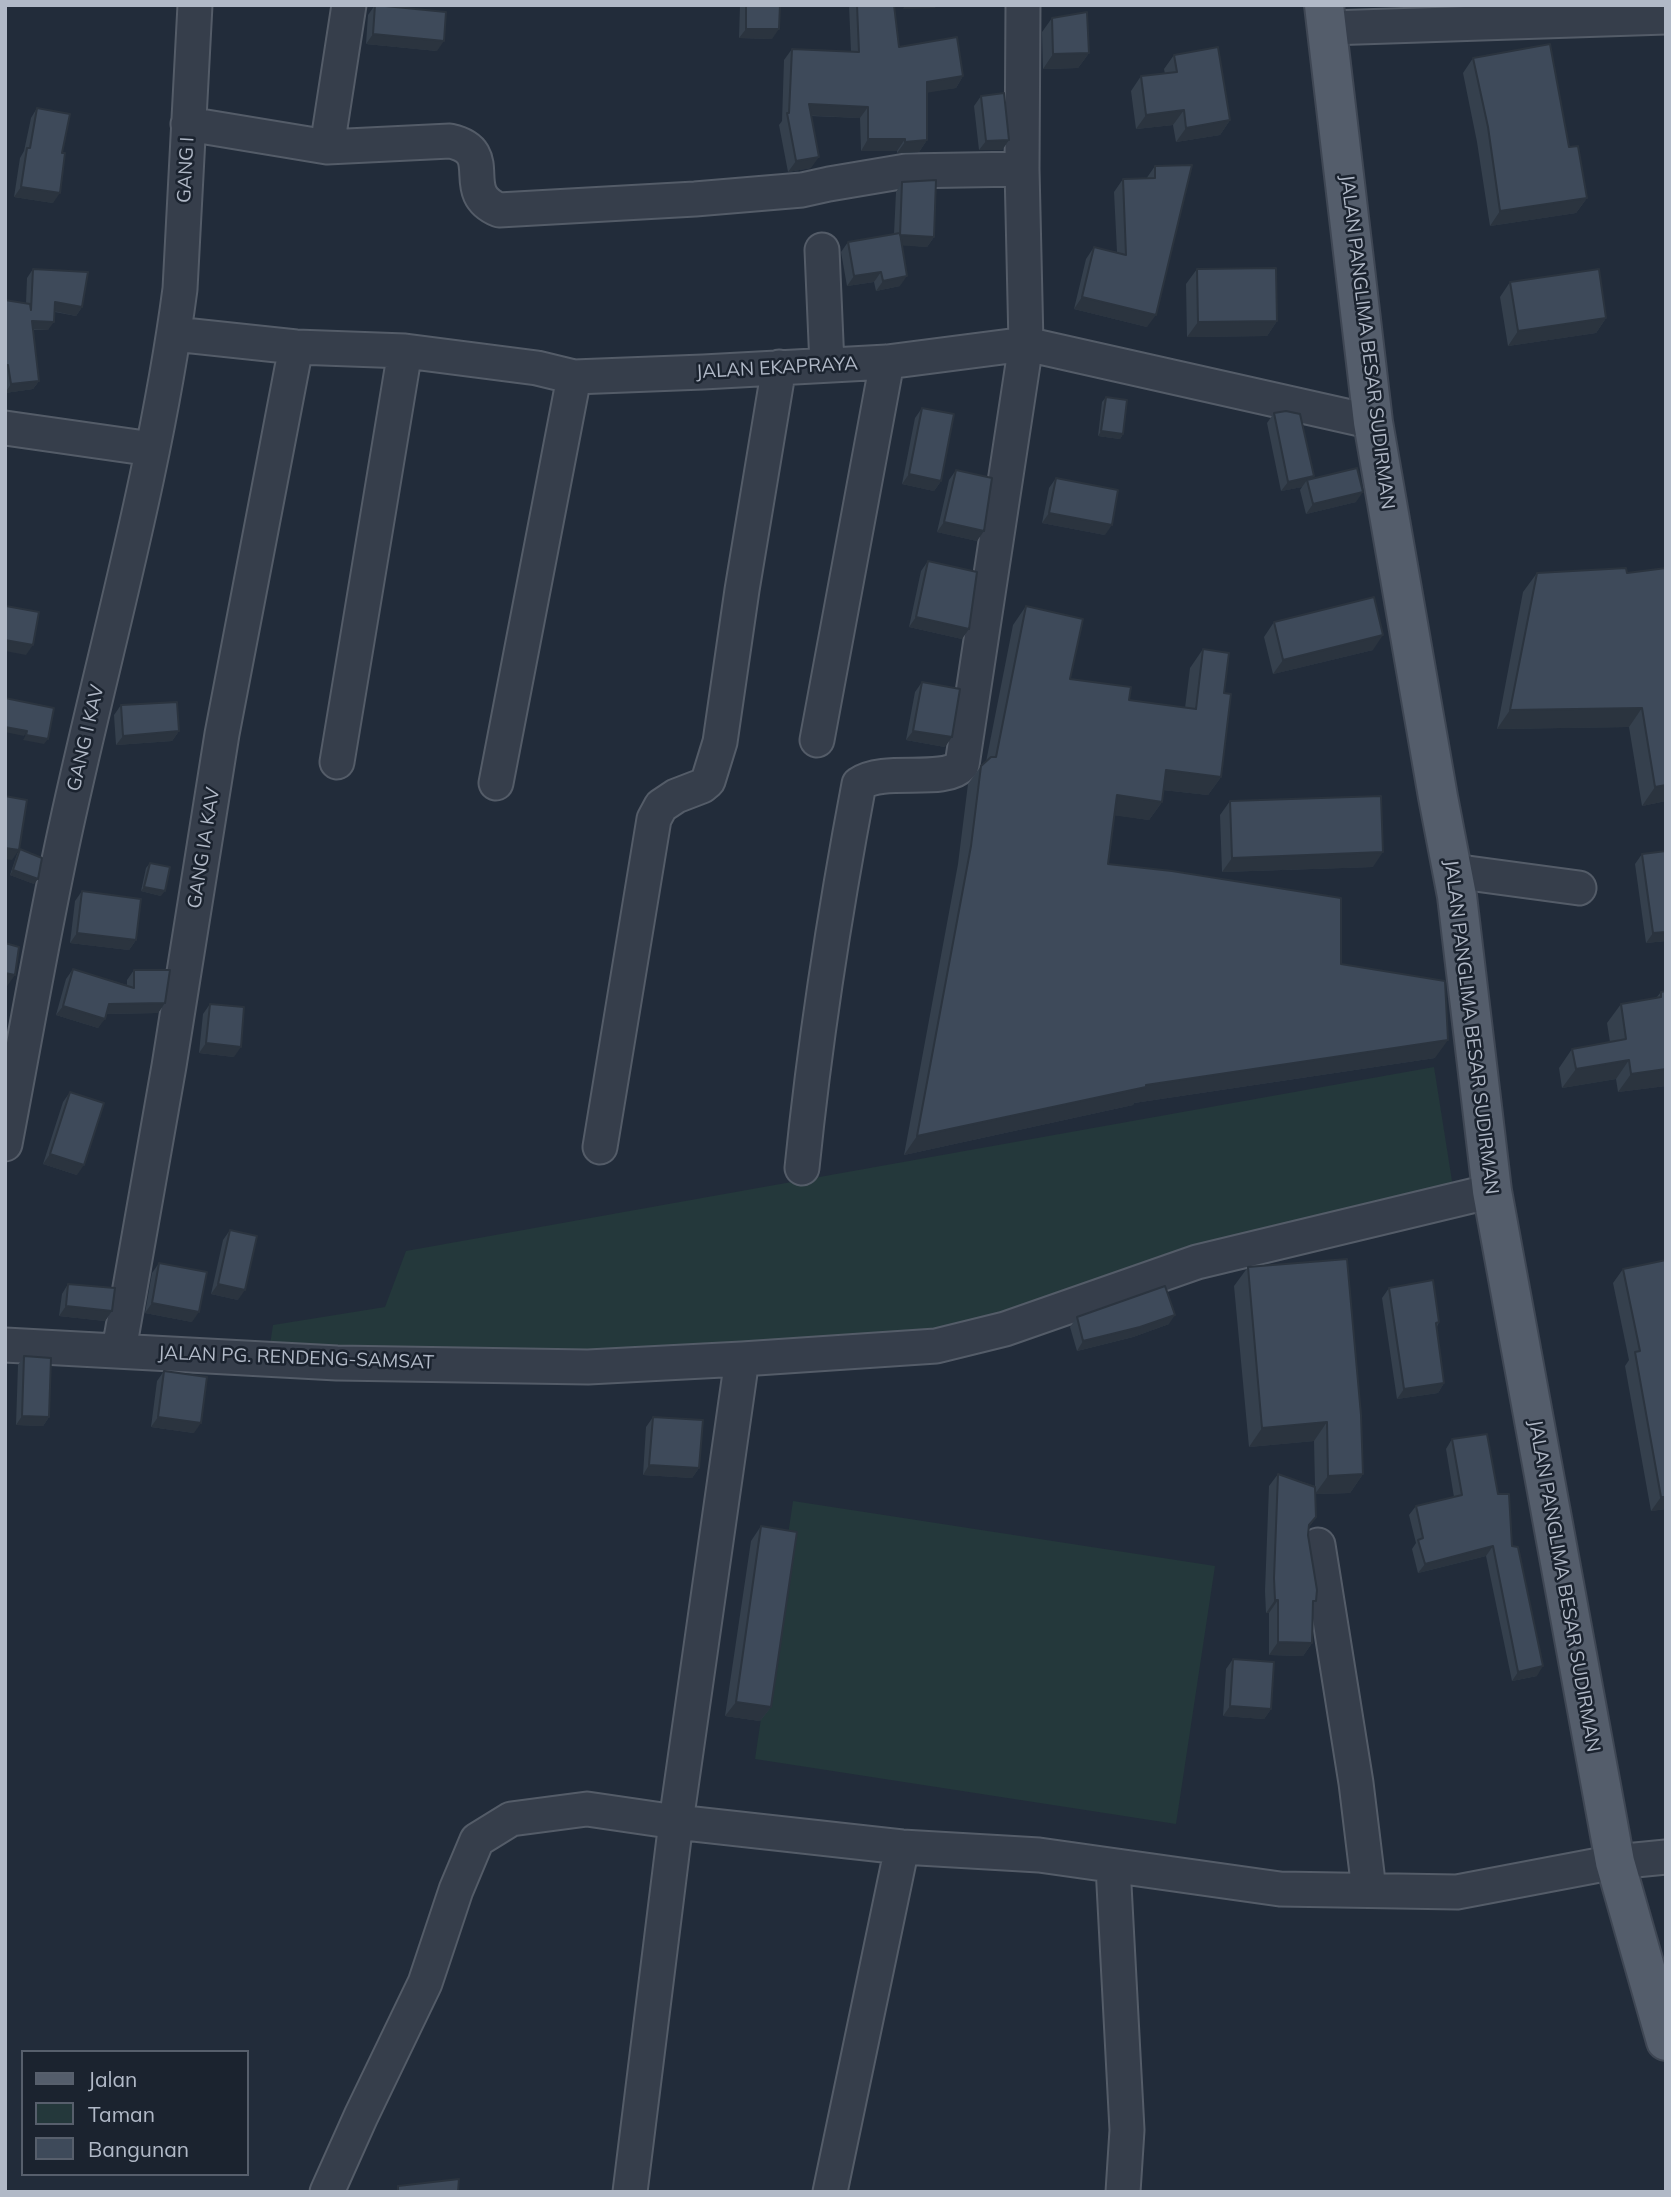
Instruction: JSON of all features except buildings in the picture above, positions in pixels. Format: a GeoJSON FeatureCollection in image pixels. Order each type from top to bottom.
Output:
{"type":"FeatureCollection","features":[{"type":"Feature","properties":{"kind":"main road","name":"JALAN PANGLIMA BESAR SUDIRMAN"},"geometry":{"type":"LineString","coordinates":[[1326,17],[1373,422],[1453,871],[1492,1191],[1615,1862],[1666,2040]]}},
{"type":"Feature","properties":{"kind":"street","name":"GANG I"},"geometry":{"type":"LineString","coordinates":[[174,334],[180,289],[195,5]]}},
{"type":"Feature","properties":{"kind":"street"},"geometry":{"type":"LineString","coordinates":[[327,147],[349,5]]}},
{"type":"Feature","properties":{"kind":"street"},"geometry":{"type":"LineString","coordinates":[[802,1168],[811,1070],[859,784],[872,777],[950,773],[962,765],[1026,344],[1022,169],[1023,5]]}},
{"type":"Feature","properties":{"kind":"street"},"geometry":{"type":"LineString","coordinates":[[1326,17],[1666,18]]}},
{"type":"Feature","properties":{"kind":"street"},"geometry":{"type":"LineString","coordinates":[[188,124],[327,147],[450,141],[464,144],[474,154],[482,200],[499,210],[802,190],[906,171],[1022,169]]}},
{"type":"Feature","properties":{"kind":"street"},"geometry":{"type":"LineString","coordinates":[[822,250],[827,365]]}},
{"type":"Feature","properties":{"kind":"street","name":"JALAN EKAPRAYA"},"geometry":{"type":"LineString","coordinates":[[174,334],[296,347],[405,351],[537,368],[574,377],[887,362],[1026,344],[1373,422]]}},
{"type":"Feature","properties":{"kind":"street","name":"GANG I KAV"},"geometry":{"type":"LineString","coordinates":[[5,1144],[65,829],[152,449],[174,334]]}},
{"type":"Feature","properties":{"kind":"street","name":"GANG IA KAV"},"geometry":{"type":"LineString","coordinates":[[119,1350],[169,1066],[222,734],[296,347]]}},
{"type":"Feature","properties":{"kind":"street"},"geometry":{"type":"LineString","coordinates":[[337,762],[405,351]]}},
{"type":"Feature","properties":{"kind":"street"},"geometry":{"type":"LineString","coordinates":[[817,740],[887,362]]}},
{"type":"Feature","properties":{"kind":"street"},"geometry":{"type":"LineString","coordinates":[[600,1147],[654,819],[661,806],[708,781],[720,742],[779,367]]}},
{"type":"Feature","properties":{"kind":"street"},"geometry":{"type":"LineString","coordinates":[[496,783],[574,377]]}},
{"type":"Feature","properties":{"kind":"street"},"geometry":{"type":"LineString","coordinates":[[5,428],[152,449]]}},
{"type":"Feature","properties":{"kind":"street"},"geometry":{"type":"LineString","coordinates":[[1453,871],[1579,888]]}},
{"type":"Feature","properties":{"kind":"street","name":"JALAN PG. RENDENG-SAMSAT"},"geometry":{"type":"LineString","coordinates":[[5,1345],[337,1363],[588,1367],[936,1346],[1005,1329],[1197,1262],[1492,1191]]}},
{"type":"Feature","properties":{"kind":"street"},"geometry":{"type":"LineString","coordinates":[[630,2192],[676,1822],[743,1359]]}},
{"type":"Feature","properties":{"kind":"street"},"geometry":{"type":"LineString","coordinates":[[1318,1545],[1356,1783],[1369,1890]]}},
{"type":"Feature","properties":{"kind":"street"},"geometry":{"type":"LineString","coordinates":[[327,2192],[360,2116],[425,1983],[456,1891],[477,1840],[511,1818],[587,1809],[676,1822],[902,1847],[1039,1855],[1280,1889],[1457,1892],[1615,1862],[1666,1857]]}},
{"type":"Feature","properties":{"kind":"street"},"geometry":{"type":"LineString","coordinates":[[830,2192],[902,1847]]}},
{"type":"Feature","properties":{"kind":"street"},"geometry":{"type":"LineString","coordinates":[[1113,1866],[1127,2130],[1124,2192]]}},
{"type":"Feature","properties":{"kind":"green space"},"geometry":{"type":"Polygon","coordinates":[[[1434,1067],[1455,1200],[936,1346],[268,1358],[273,1325],[385,1307],[406,1251],[1434,1067]]]}},
{"type":"Feature","properties":{"kind":"green space"},"geometry":{"type":"Polygon","coordinates":[[[793,1501],[1215,1566],[1176,1824],[755,1759],[793,1501]]]}}]}
